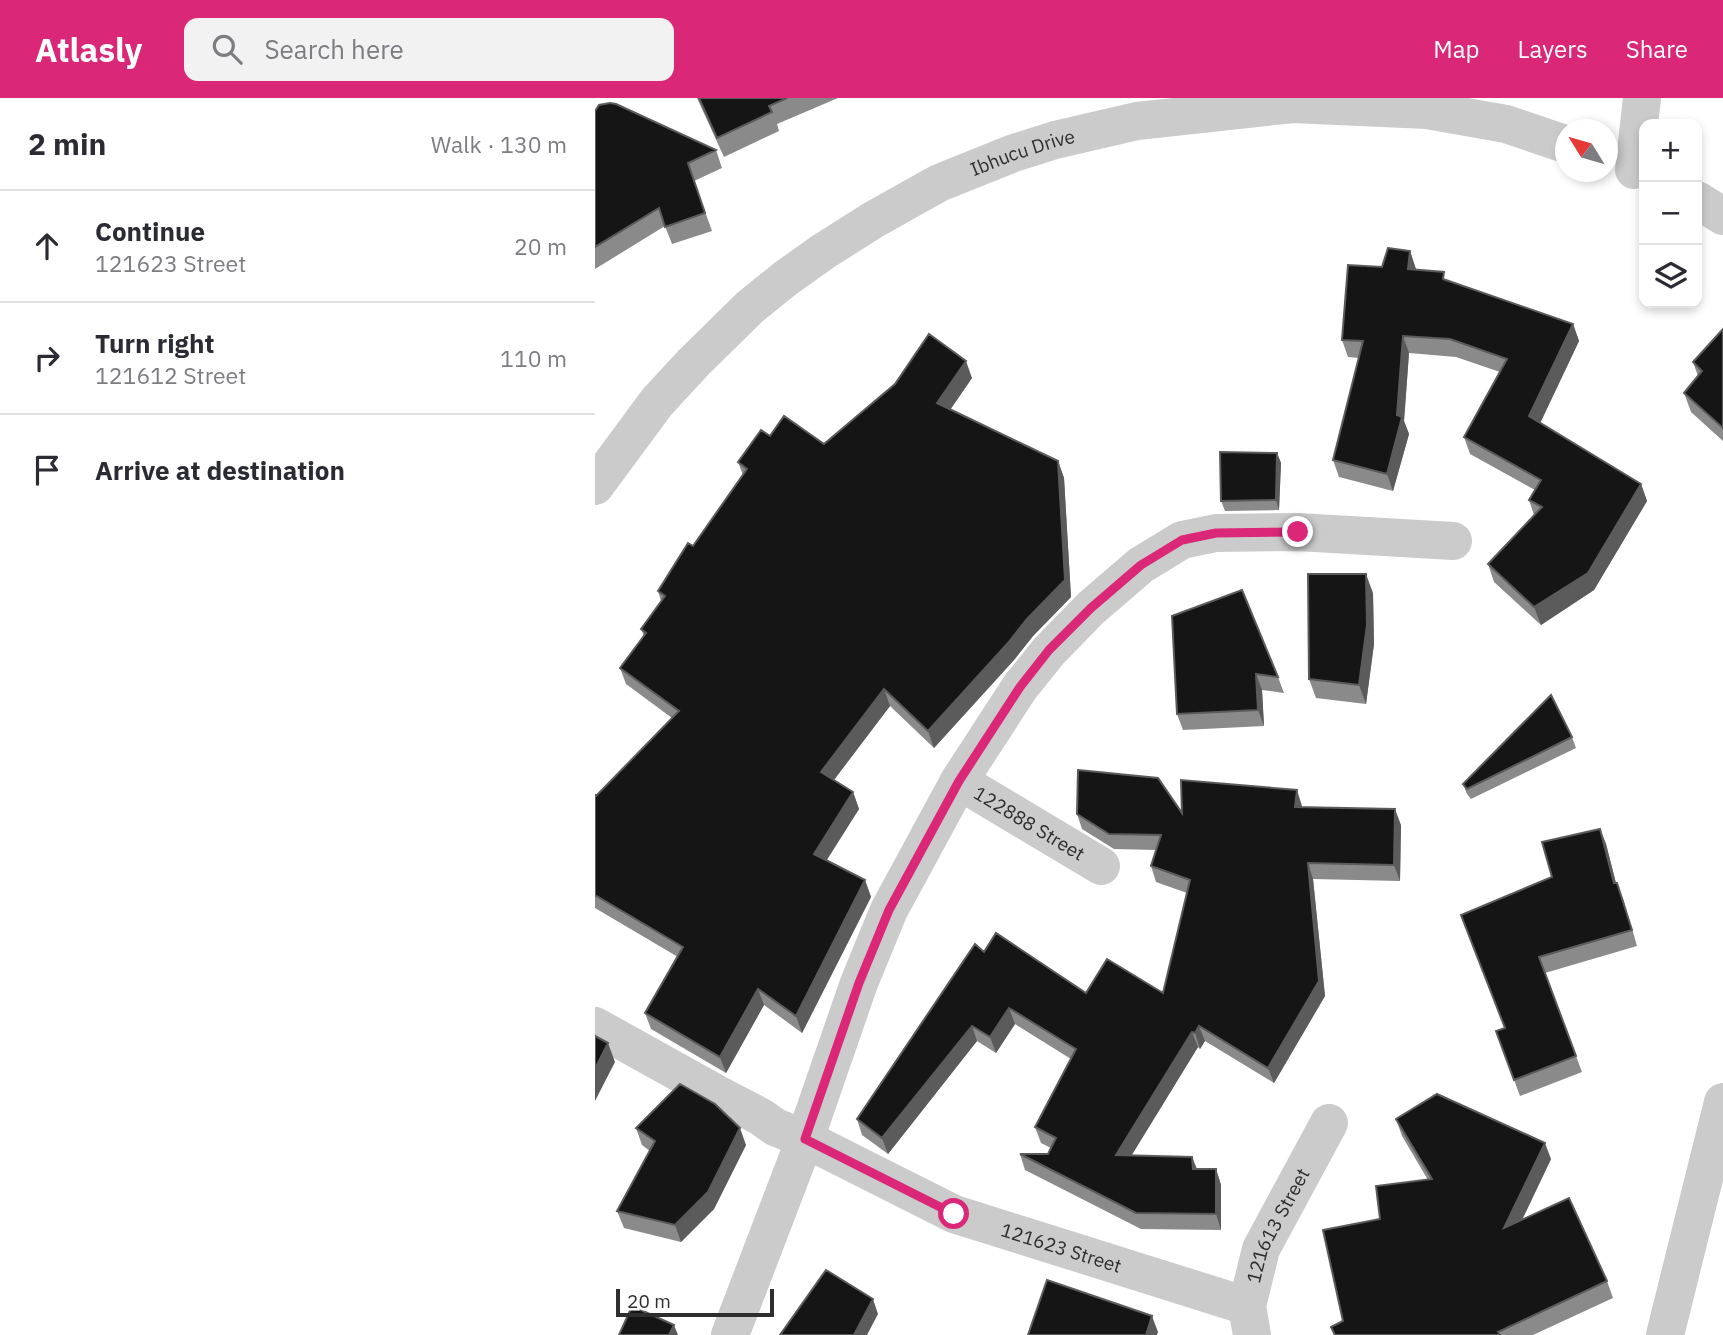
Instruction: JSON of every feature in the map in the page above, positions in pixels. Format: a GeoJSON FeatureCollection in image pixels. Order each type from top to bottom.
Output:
{"type":"FeatureCollection","features":[{"type":"Feature","properties":{"kind":"street"},"geometry":{"type":"LineString","coordinates":[[1628,168],[1642,98]]}},
{"type":"Feature","properties":{"kind":"street","name":"Ibhucu Drive"},"geometry":{"type":"LineString","coordinates":[[595,486],[657,402],[750,307],[824,251],[873,220],[939,183],[1011,154],[1055,140],[1136,121],[1293,104],[1427,104],[1506,124],[1555,140]]}},
{"type":"Feature","properties":{"kind":"street"},"geometry":{"type":"LineString","coordinates":[[1702,203],[1723,216]]}},
{"type":"Feature","properties":{"kind":"street"},"geometry":{"type":"LineString","coordinates":[[730,1335],[805,1139],[859,983],[889,910],[959,781],[1020,687],[1049,650],[1091,608],[1141,565],[1182,540],[1216,533],[1298,532],[1453,541]]}},
{"type":"Feature","properties":{"kind":"street","name":"122888 Street"},"geometry":{"type":"LineString","coordinates":[[959,781],[1101,866]]}},
{"type":"Feature","properties":{"kind":"street","name":"121623 Street"},"geometry":{"type":"LineString","coordinates":[[595,1026],[775,1127],[805,1139],[954,1214],[1249,1321]]}},
{"type":"Feature","properties":{"kind":"street"},"geometry":{"type":"LineString","coordinates":[[1665,1335],[1723,1102]]}},
{"type":"Feature","properties":{"kind":"street","name":"121613 Street"},"geometry":{"type":"LineString","coordinates":[[1249,1321],[1261,1250],[1329,1122]]}},
{"type":"Feature","properties":{"kind":"building"},"geometry":{"type":"Polygon","coordinates":[[[699,98],[787,98],[769,106],[772,112],[717,138],[699,98]]]}},
{"type":"Feature","properties":{"kind":"building"},"geometry":{"type":"Polygon","coordinates":[[[610,103],[716,150],[688,163],[705,213],[665,227],[659,208],[595,247],[595,111],[599,105],[610,103]]]}},
{"type":"Feature","properties":{"kind":"building"},"geometry":{"type":"Polygon","coordinates":[[[1388,248],[1410,251],[1408,269],[1444,272],[1443,279],[1573,324],[1529,416],[1641,484],[1588,573],[1534,607],[1488,564],[1542,507],[1529,500],[1541,480],[1464,437],[1507,359],[1450,339],[1403,336],[1397,415],[1402,417],[1387,474],[1333,460],[1363,341],[1342,340],[1348,265],[1382,267],[1388,248]]]}},
{"type":"Feature","properties":{"kind":"building"},"geometry":{"type":"Polygon","coordinates":[[[1723,329],[1723,428],[1684,393],[1702,371],[1693,362],[1723,329]]]}},
{"type":"Feature","properties":{"kind":"building"},"geometry":{"type":"Polygon","coordinates":[[[929,334],[966,361],[937,403],[1058,461],[1065,580],[928,731],[884,689],[821,772],[853,792],[814,854],[865,880],[796,1016],[758,989],[720,1057],[645,1013],[683,947],[595,895],[595,795],[679,711],[620,668],[646,633],[641,629],[665,596],[658,591],[688,543],[693,546],[747,469],[738,462],[761,430],[770,436],[784,416],[824,444],[895,384],[929,334]]]}},
{"type":"Feature","properties":{"kind":"building"},"geometry":{"type":"Polygon","coordinates":[[[1220,452],[1277,453],[1276,500],[1221,501],[1220,452]]]}},
{"type":"Feature","properties":{"kind":"building"},"geometry":{"type":"Polygon","coordinates":[[[1308,574],[1366,574],[1367,625],[1359,685],[1309,679],[1308,574]]]}},
{"type":"Feature","properties":{"kind":"building"},"geometry":{"type":"Polygon","coordinates":[[[1242,590],[1278,677],[1256,674],[1258,710],[1177,714],[1172,616],[1242,590]]]}},
{"type":"Feature","properties":{"kind":"building"},"geometry":{"type":"Polygon","coordinates":[[[1551,695],[1572,737],[1467,789],[1463,784],[1551,695]]]}},
{"type":"Feature","properties":{"kind":"building"},"geometry":{"type":"Polygon","coordinates":[[[1078,770],[1158,778],[1182,813],[1181,780],[1297,790],[1295,807],[1395,809],[1394,865],[1308,863],[1319,981],[1268,1068],[1199,1026],[1195,1033],[1192,1032],[1116,1155],[1192,1157],[1193,1169],[1216,1169],[1216,1214],[1136,1213],[1020,1154],[1048,1154],[1056,1138],[1035,1127],[1076,1049],[1009,1008],[990,1037],[972,1026],[882,1138],[857,1119],[975,944],[984,952],[996,933],[1086,993],[1107,959],[1163,993],[1190,880],[1151,866],[1161,835],[1109,834],[1077,814],[1078,770]]]}},
{"type":"Feature","properties":{"kind":"building"},"geometry":{"type":"Polygon","coordinates":[[[1600,829],[1614,883],[1617,883],[1632,930],[1539,957],[1576,1056],[1514,1080],[1496,1031],[1505,1028],[1461,915],[1552,877],[1542,842],[1600,829]]]}},
{"type":"Feature","properties":{"kind":"building"},"geometry":{"type":"Polygon","coordinates":[[[595,1036],[608,1043],[595,1069],[595,1036]]]}},
{"type":"Feature","properties":{"kind":"building"},"geometry":{"type":"Polygon","coordinates":[[[680,1084],[715,1104],[740,1128],[708,1192],[675,1225],[617,1211],[655,1141],[636,1128],[680,1084]]]}},
{"type":"Feature","properties":{"kind":"building"},"geometry":{"type":"Polygon","coordinates":[[[1437,1094],[1545,1143],[1504,1228],[1569,1198],[1607,1281],[1498,1332],[1500,1335],[1335,1335],[1331,1327],[1343,1321],[1323,1230],[1380,1219],[1376,1186],[1432,1179],[1396,1119],[1437,1094]]]}},
{"type":"Feature","properties":{"kind":"building"},"geometry":{"type":"Polygon","coordinates":[[[826,1270],[873,1299],[854,1335],[780,1335],[826,1270]]]}},
{"type":"Feature","properties":{"kind":"building"},"geometry":{"type":"Polygon","coordinates":[[[1047,1280],[1152,1316],[1146,1335],[1028,1335],[1047,1280]]]}},
{"type":"Feature","properties":{"kind":"building"},"geometry":{"type":"Polygon","coordinates":[[[632,1306],[674,1325],[669,1335],[619,1335],[632,1306]]]}},
{"type":"Feature","properties":{"kind":"route"},"geometry":{"type":"LineString","coordinates":[[954,1214],[805,1139],[859,983],[889,910],[959,781],[1020,687],[1049,650],[1091,608],[1141,565],[1182,540],[1216,533],[1298,532]]}}]}
